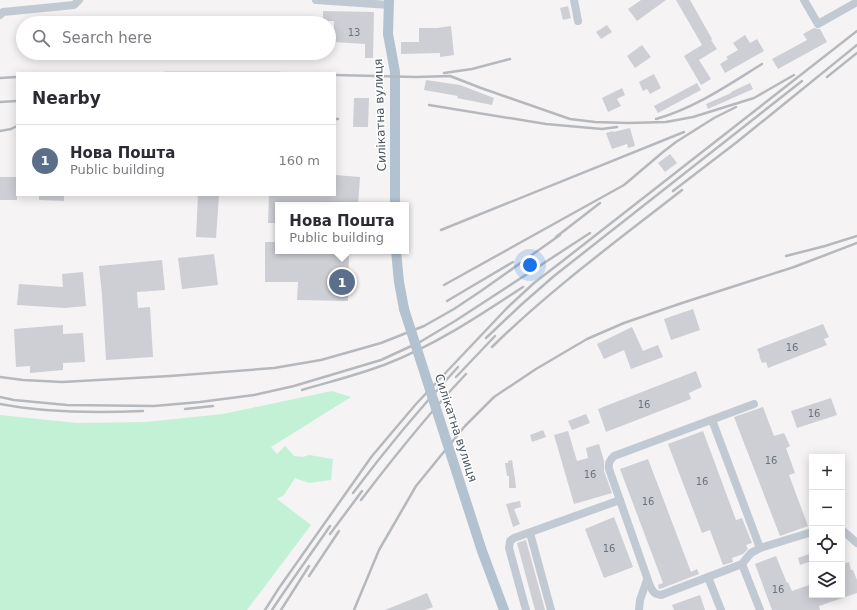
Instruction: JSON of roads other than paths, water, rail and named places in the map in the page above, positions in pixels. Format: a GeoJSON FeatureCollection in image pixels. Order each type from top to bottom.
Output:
{"type":"FeatureCollection","features":[{"type":"Feature","properties":{"kind":"main road","name":"Силікатна вулиця"},"geometry":{"type":"LineString","coordinates":[[389,3],[388,34],[395,72],[395,202]]}},
{"type":"Feature","properties":{"kind":"main road","name":"Силікатна вулиця"},"geometry":{"type":"LineString","coordinates":[[396,254],[399,282],[404,309],[482,551],[504,610]]}},
{"type":"Feature","properties":{"kind":"street"},"geometry":{"type":"LineString","coordinates":[[0,15],[3,12],[74,5],[79,0]]}},
{"type":"Feature","properties":{"kind":"street"},"geometry":{"type":"LineString","coordinates":[[316,0],[389,3]]}},
{"type":"Feature","properties":{"kind":"street"},"geometry":{"type":"LineString","coordinates":[[574,0],[578,20]]}},
{"type":"Feature","properties":{"kind":"street"},"geometry":{"type":"LineString","coordinates":[[804,0],[818,24],[857,2]]}},
{"type":"Feature","properties":{"kind":"street"},"geometry":{"type":"LineString","coordinates":[[754,404],[614,456],[610,460],[608,465],[609,469],[652,591],[661,595],[742,564],[746,558],[760,548],[809,533]]}},
{"type":"Feature","properties":{"kind":"street"},"geometry":{"type":"LineString","coordinates":[[712,420],[760,548]]}},
{"type":"Feature","properties":{"kind":"street"},"geometry":{"type":"LineString","coordinates":[[526,610],[509,548],[510,541],[514,538],[620,500]]}},
{"type":"Feature","properties":{"kind":"street"},"geometry":{"type":"LineString","coordinates":[[530,533],[551,610]]}},
{"type":"Feature","properties":{"kind":"street"},"geometry":{"type":"LineString","coordinates":[[845,533],[857,543]]}},
{"type":"Feature","properties":{"kind":"street"},"geometry":{"type":"LineString","coordinates":[[742,564],[760,610]]}},
{"type":"Feature","properties":{"kind":"street"},"geometry":{"type":"LineString","coordinates":[[708,577],[721,610]]}},
{"type":"Feature","properties":{"kind":"street"},"geometry":{"type":"LineString","coordinates":[[639,610],[640,600],[648,580]]}},
{"type":"Feature","properties":{"kind":"railway"},"geometry":{"type":"LineString","coordinates":[[265,610],[372,456],[416,404],[507,308],[534,283],[857,31]]}},
{"type":"Feature","properties":{"kind":"railway"},"geometry":{"type":"LineString","coordinates":[[673,191],[737,142],[857,45]]}},
{"type":"Feature","properties":{"kind":"railway"},"geometry":{"type":"LineString","coordinates":[[827,77],[857,53]]}},
{"type":"Feature","properties":{"kind":"railway"},"geometry":{"type":"LineString","coordinates":[[444,73],[472,69],[510,59]]}},
{"type":"Feature","properties":{"kind":"railway"},"geometry":{"type":"LineString","coordinates":[[656,119],[684,109],[698,102],[724,88],[762,64]]}},
{"type":"Feature","properties":{"kind":"railway"},"geometry":{"type":"LineString","coordinates":[[336,75],[416,77],[450,76],[570,119],[595,122],[628,123],[666,122],[693,117],[754,98],[794,75]]}},
{"type":"Feature","properties":{"kind":"railway"},"geometry":{"type":"LineString","coordinates":[[0,78],[16,77]]}},
{"type":"Feature","properties":{"kind":"railway"},"geometry":{"type":"LineString","coordinates":[[486,338],[554,276],[802,81]]}},
{"type":"Feature","properties":{"kind":"railway"},"geometry":{"type":"LineString","coordinates":[[0,102],[16,101]]}},
{"type":"Feature","properties":{"kind":"railway"},"geometry":{"type":"LineString","coordinates":[[429,105],[546,124],[602,129],[617,127]]}},
{"type":"Feature","properties":{"kind":"railway"},"geometry":{"type":"LineString","coordinates":[[444,285],[624,185],[676,142],[714,118],[736,107]]}},
{"type":"Feature","properties":{"kind":"railway"},"geometry":{"type":"LineString","coordinates":[[0,131],[16,126]]}},
{"type":"Feature","properties":{"kind":"railway"},"geometry":{"type":"LineString","coordinates":[[441,230],[684,132]]}},
{"type":"Feature","properties":{"kind":"railway"},"geometry":{"type":"LineString","coordinates":[[492,347],[561,285],[682,190]]}},
{"type":"Feature","properties":{"kind":"railway"},"geometry":{"type":"LineString","coordinates":[[556,237],[600,203]]}},
{"type":"Feature","properties":{"kind":"railway"},"geometry":{"type":"LineString","coordinates":[[0,397],[14,400],[67,405],[154,406],[254,395],[294,386],[381,360],[420,342],[455,321],[590,233]]}},
{"type":"Feature","properties":{"kind":"railway"},"geometry":{"type":"LineString","coordinates":[[0,377],[62,382],[274,368],[321,360],[381,343],[424,326],[454,309],[481,291],[560,235]]}},
{"type":"Feature","properties":{"kind":"railway"},"geometry":{"type":"LineString","coordinates":[[786,256],[857,236]]}},
{"type":"Feature","properties":{"kind":"railway"},"geometry":{"type":"LineString","coordinates":[[354,610],[379,550],[416,486],[465,426],[494,397],[536,369],[587,339],[624,323],[794,267],[857,243]]}},
{"type":"Feature","properties":{"kind":"railway"},"geometry":{"type":"LineString","coordinates":[[447,301],[513,262]]}},
{"type":"Feature","properties":{"kind":"railway"},"geometry":{"type":"LineString","coordinates":[[302,390],[364,372],[421,349],[456,330],[523,287]]}},
{"type":"Feature","properties":{"kind":"railway"},"geometry":{"type":"LineString","coordinates":[[456,377],[495,336]]}},
{"type":"Feature","properties":{"kind":"railway"},"geometry":{"type":"LineString","coordinates":[[353,493],[404,428],[458,367]]}},
{"type":"Feature","properties":{"kind":"railway"},"geometry":{"type":"LineString","coordinates":[[361,500],[412,436],[466,374]]}},
{"type":"Feature","properties":{"kind":"railway"},"geometry":{"type":"LineString","coordinates":[[0,404],[71,412],[143,411]]}},
{"type":"Feature","properties":{"kind":"railway"},"geometry":{"type":"LineString","coordinates":[[185,409],[213,406]]}},
{"type":"Feature","properties":{"kind":"railway"},"geometry":{"type":"LineString","coordinates":[[330,534],[362,491]]}},
{"type":"Feature","properties":{"kind":"railway"},"geometry":{"type":"LineString","coordinates":[[272,610],[330,526]]}},
{"type":"Feature","properties":{"kind":"railway"},"geometry":{"type":"LineString","coordinates":[[309,576],[339,531]]}},
{"type":"Feature","properties":{"kind":"railway"},"geometry":{"type":"LineString","coordinates":[[281,610],[309,566]]}},
{"type":"Feature","properties":{"kind":"place","name":"Нова Пошта"},"geometry":{"type":"Point","coordinates":[342,282]}}]}
